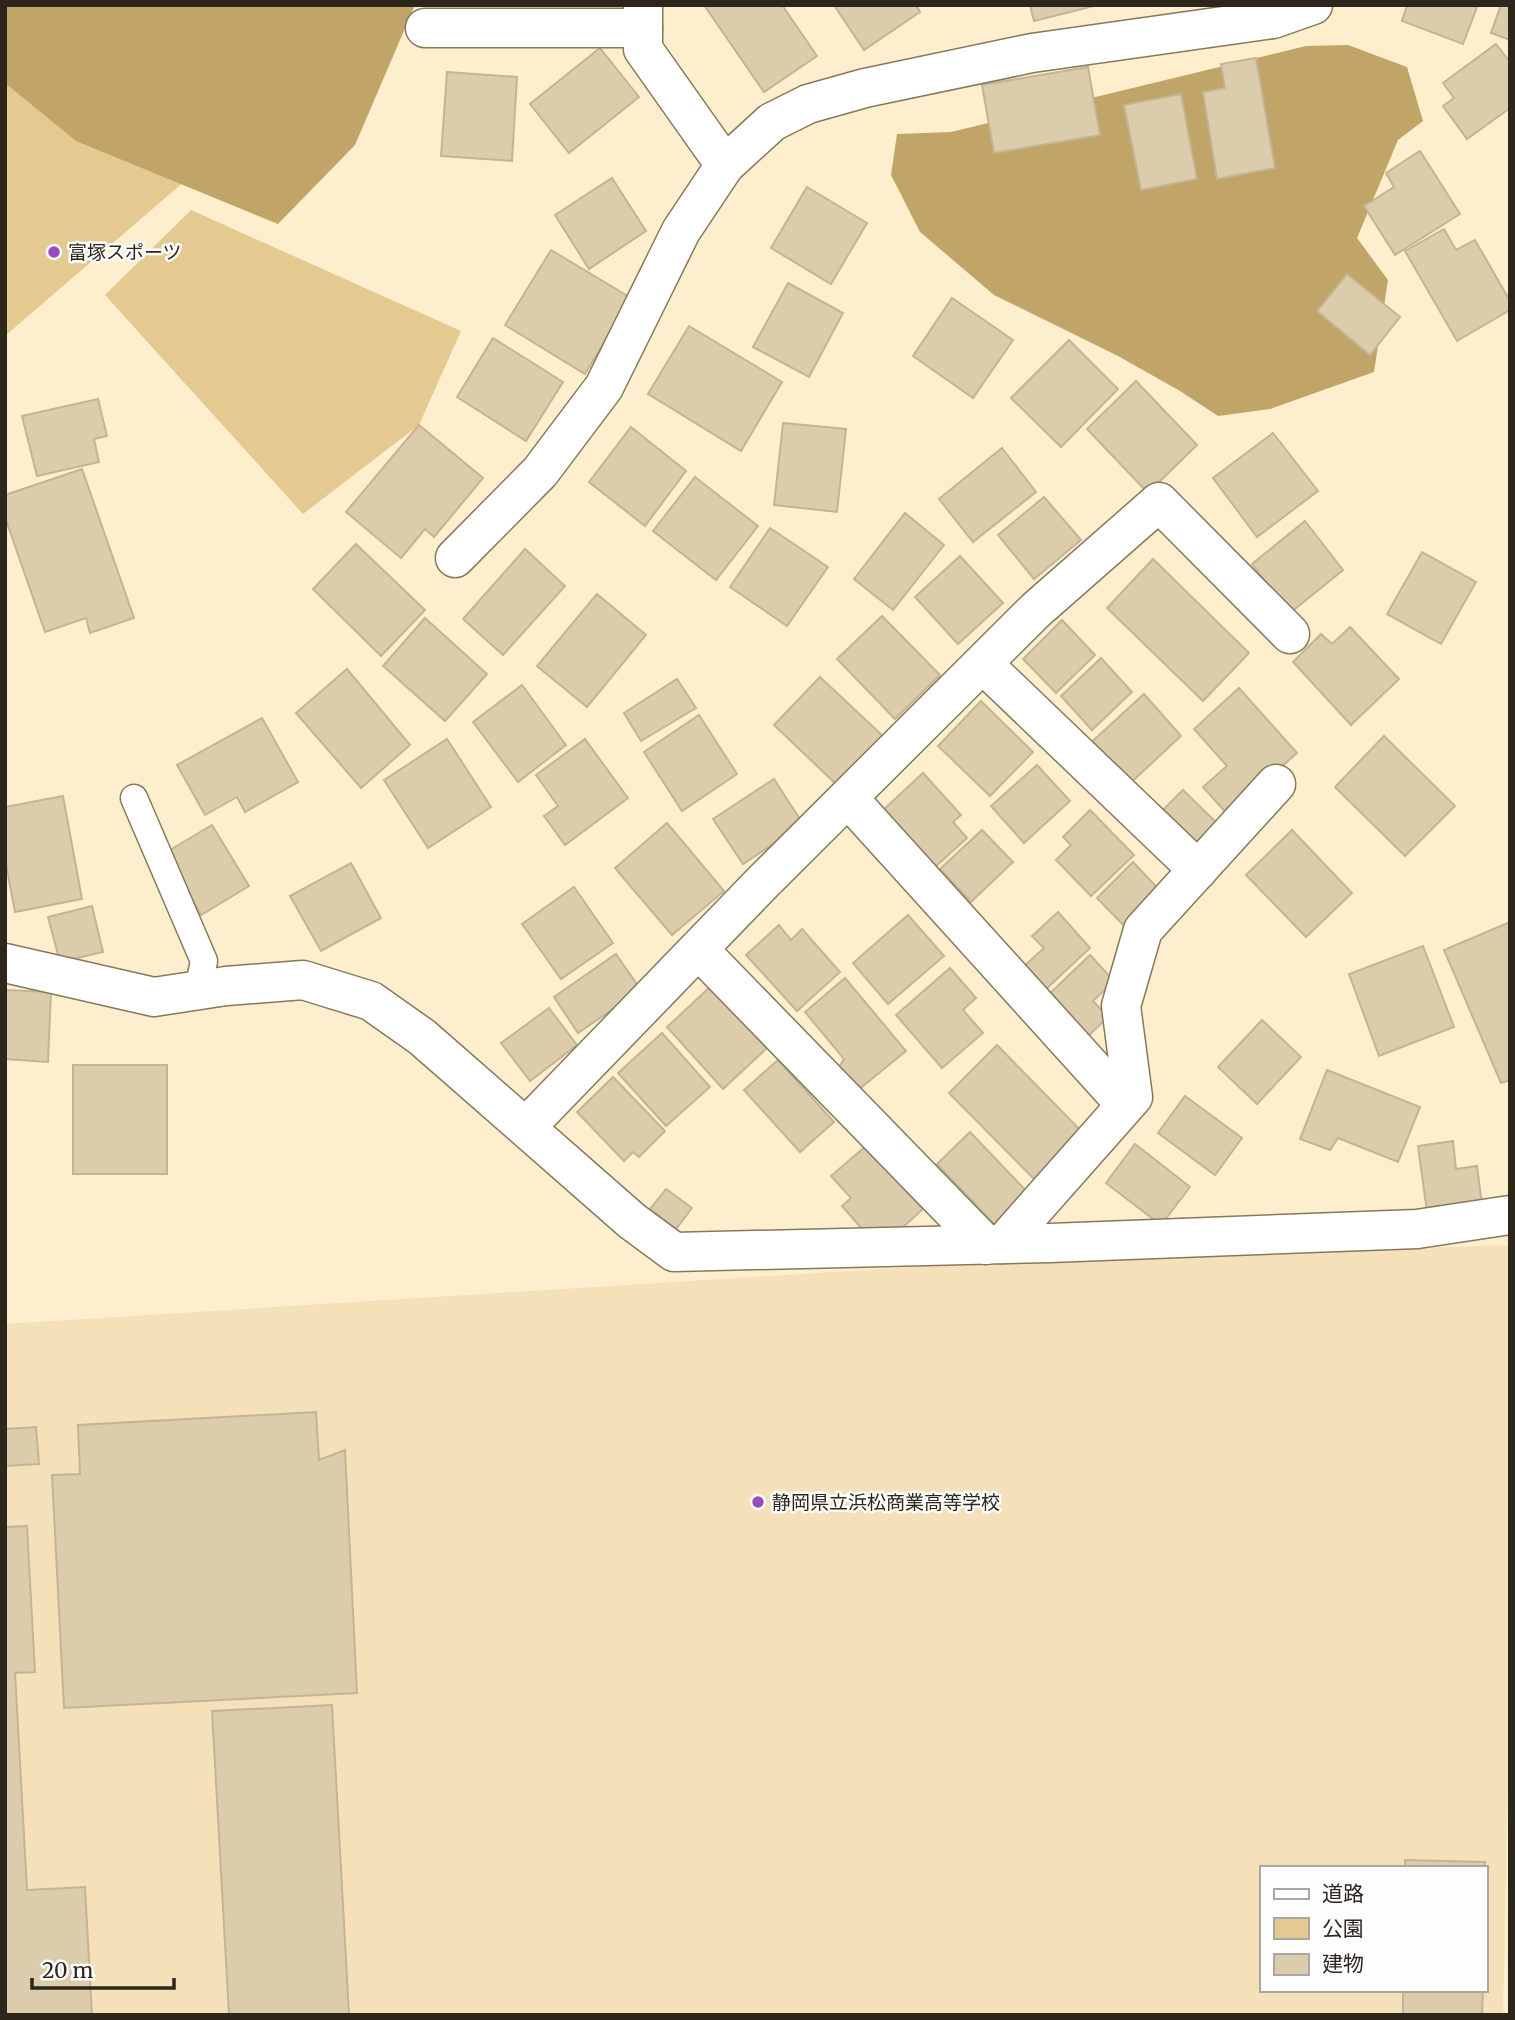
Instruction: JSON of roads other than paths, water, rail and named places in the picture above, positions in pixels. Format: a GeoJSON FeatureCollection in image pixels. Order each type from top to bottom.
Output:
{"type":"FeatureCollection","features":[{"type":"Feature","properties":{"kind":"street"},"geometry":{"type":"LineString","coordinates":[[455,558],[540,472],[604,387],[681,230],[724,165],[772,122],[808,104],[831,97],[1032,53],[1273,19],[1312,5]]}},
{"type":"Feature","properties":{"kind":"street"},"geometry":{"type":"LineString","coordinates":[[425,28],[643,17],[643,50],[724,165]]}},
{"type":"Feature","properties":{"kind":"street"},"geometry":{"type":"LineString","coordinates":[[526,1127],[1036,610],[1159,502],[1290,634]]}},
{"type":"Feature","properties":{"kind":"street"},"geometry":{"type":"LineString","coordinates":[[983,664],[1198,870]]}},
{"type":"Feature","properties":{"kind":"street"},"geometry":{"type":"LineString","coordinates":[[994,1245],[1133,1097],[1121,1006],[1143,930],[1276,784]]}},
{"type":"Feature","properties":{"kind":"street"},"geometry":{"type":"LineString","coordinates":[[848,798],[1125,1104]]}},
{"type":"Feature","properties":{"kind":"street"},"geometry":{"type":"LineString","coordinates":[[699,950],[994,1245]]}},
{"type":"Feature","properties":{"kind":"street"},"geometry":{"type":"LineString","coordinates":[[5,963],[154,997],[303,980],[371,1002],[422,1037],[632,1221],[674,1252],[994,1245],[1416,1229],[1510,1215]]}},
{"type":"Feature","properties":{"kind":"lane"},"geometry":{"type":"LineString","coordinates":[[134,798],[204,961],[198,990]]}},
{"type":"Feature","properties":{"kind":"place","name":"富塚スポーツ"},"geometry":{"type":"Point","coordinates":[54,252]}},
{"type":"Feature","properties":{"kind":"place","name":"静岡県立浜松商業高等学校"},"geometry":{"type":"Point","coordinates":[758,1502]}}]}
